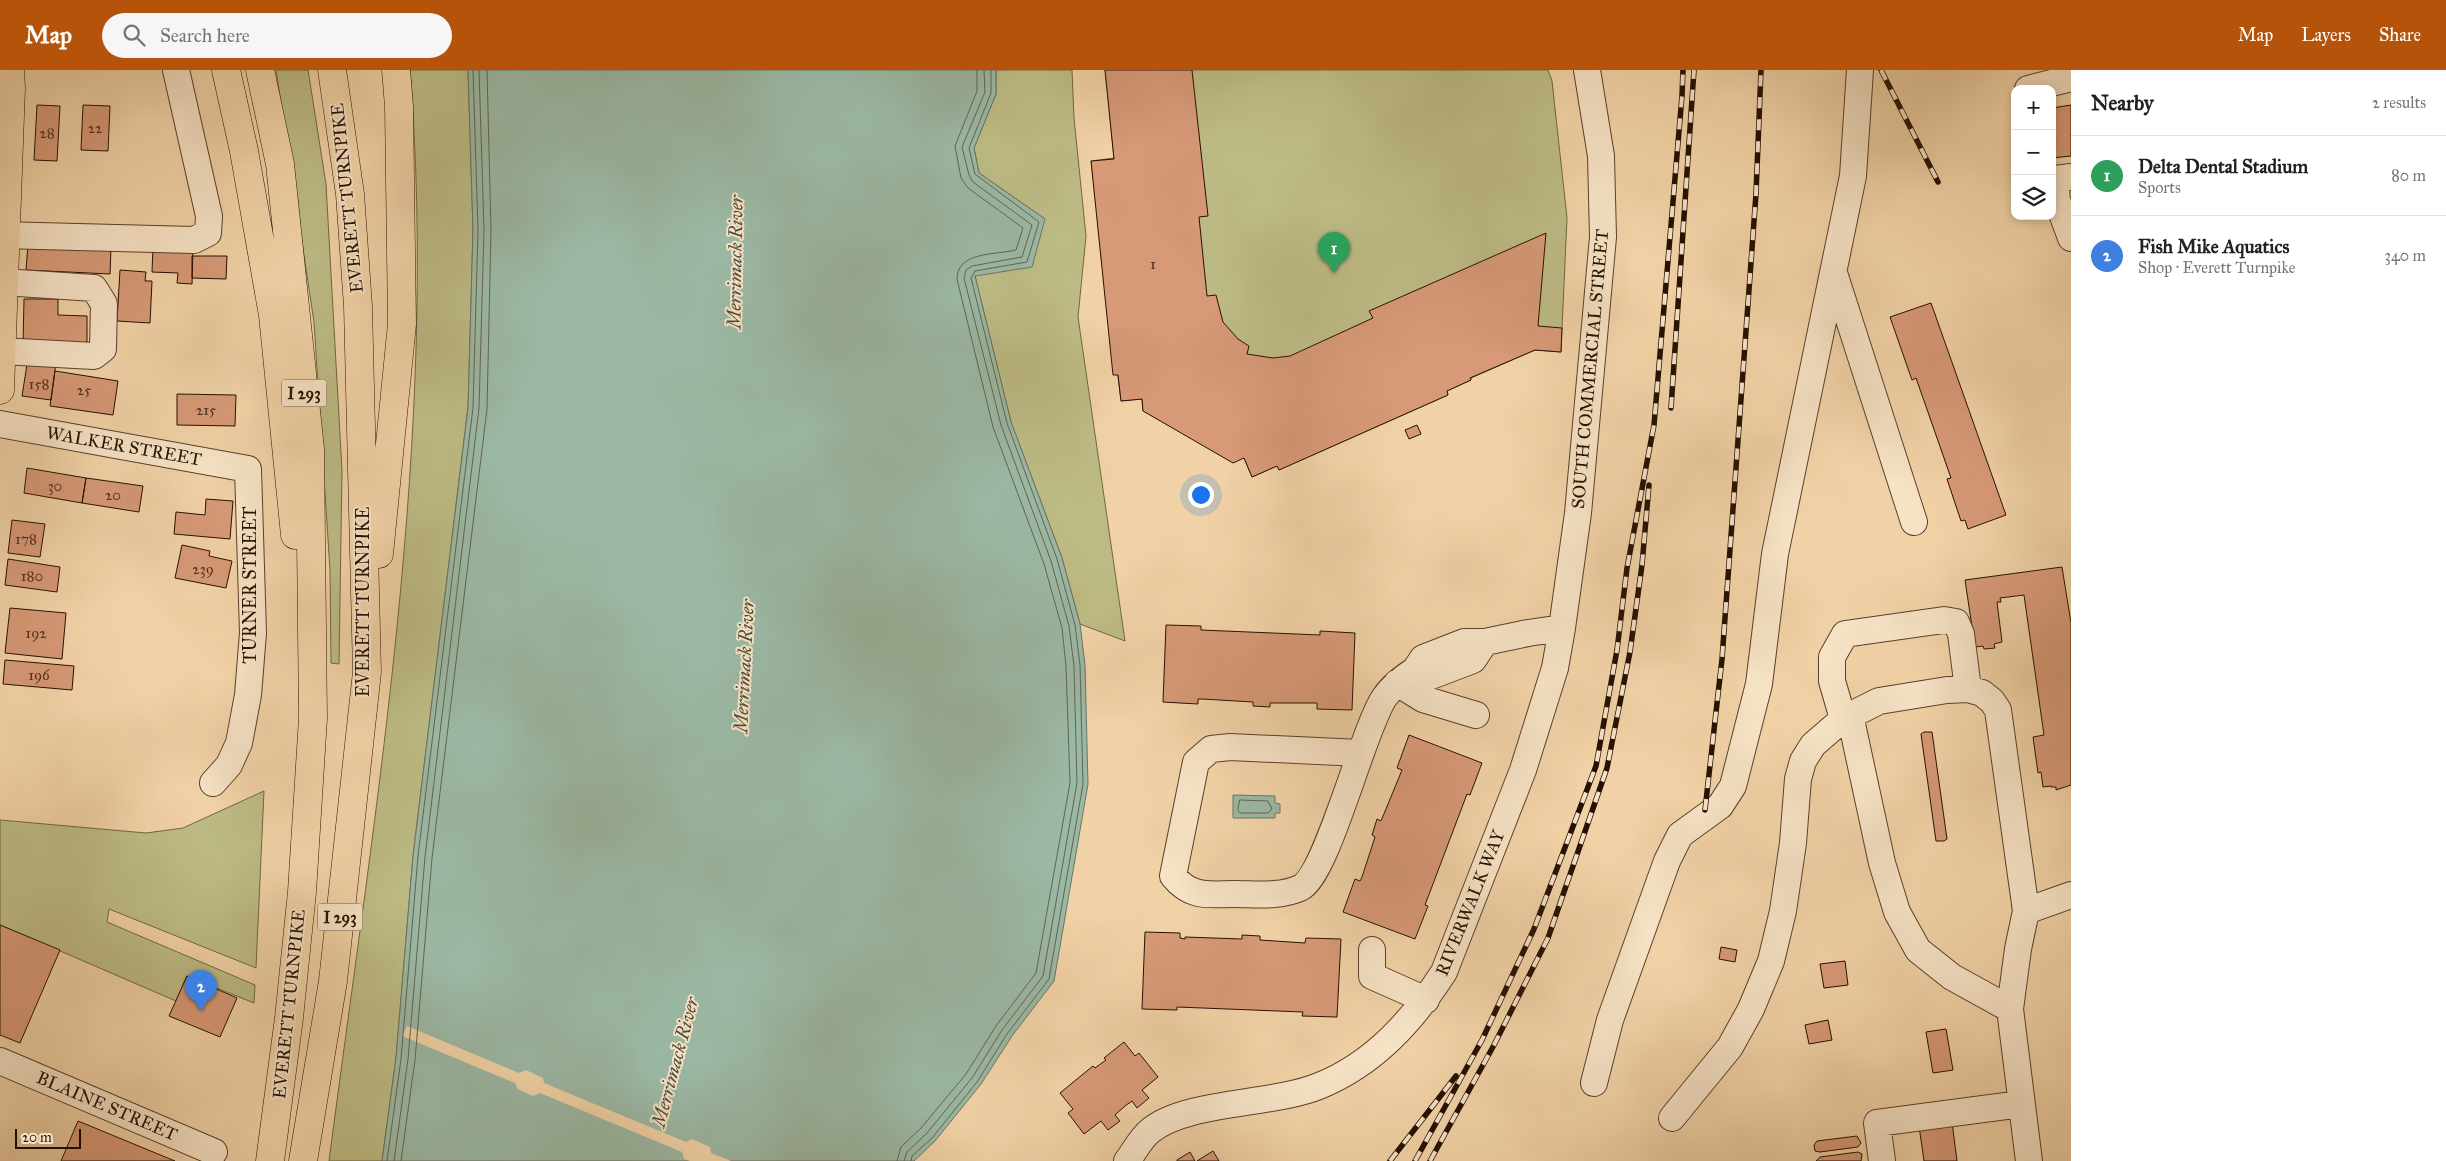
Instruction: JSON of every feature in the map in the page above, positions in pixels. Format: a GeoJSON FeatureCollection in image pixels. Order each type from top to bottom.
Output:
{"type":"FeatureCollection","features":[{"type":"Feature","properties":{"kind":"main road"},"geometry":{"type":"LineString","coordinates":[[0,390],[4,162],[11,88],[10,70]]}},
{"type":"Feature","properties":{"kind":"main road"},"geometry":{"type":"LineString","coordinates":[[226,70],[244,151],[273,315],[313,718]]}},
{"type":"Feature","properties":{"kind":"main road","name":"EVERETT TURNPIKE"},"geometry":{"type":"LineString","coordinates":[[260,70],[280,164],[310,450],[313,718],[301,902],[290,1018],[270,1161]]}},
{"type":"Feature","properties":{"kind":"main road","name":"EVERETT TURNPIKE"},"geometry":{"type":"LineString","coordinates":[[303,1161],[333,981],[367,672],[358,306],[350,194],[332,70]]}},
{"type":"Feature","properties":{"kind":"main road"},"geometry":{"type":"LineString","coordinates":[[367,672],[402,324],[399,106],[396,70]]}},
{"type":"Feature","properties":{"kind":"street"},"geometry":{"type":"LineString","coordinates":[[2,235],[194,240],[208,233],[209,216],[176,70]]}},
{"type":"Feature","properties":{"kind":"street","name":"SOUTH COMMERCIAL STREET"},"geometry":{"type":"LineString","coordinates":[[1555,668],[1578,513],[1603,237],[1601,156],[1588,70]]}},
{"type":"Feature","properties":{"kind":"street"},"geometry":{"type":"LineString","coordinates":[[1594,1083],[1610,1020],[1667,861],[1680,835],[1720,806],[1733,786],[1759,684],[1776,554],[1853,176],[1860,70]]}},
{"type":"Feature","properties":{"kind":"street"},"geometry":{"type":"LineString","coordinates":[[2060,178],[2057,200],[2071,238]]}},
{"type":"Feature","properties":{"kind":"street"},"geometry":{"type":"LineString","coordinates":[[1834,273],[1914,522]]}},
{"type":"Feature","properties":{"kind":"street"},"geometry":{"type":"LineString","coordinates":[[1,352],[94,356],[110,350],[104,304],[94,288],[3,282]]}},
{"type":"Feature","properties":{"kind":"street","name":"WALKER STREET"},"geometry":{"type":"LineString","coordinates":[[0,424],[248,469]]}},
{"type":"Feature","properties":{"kind":"street","name":"TURNER STREET"},"geometry":{"type":"LineString","coordinates":[[213,783],[229,765],[238,743],[248,695],[253,634],[248,469]]}},
{"type":"Feature","properties":{"kind":"street"},"geometry":{"type":"LineString","coordinates":[[1968,689],[1961,634],[1956,622],[1944,620],[1845,634],[1832,657],[1832,681],[1847,717],[1882,863],[1897,912],[1918,950],[1952,977],[2010,1009]]}},
{"type":"Feature","properties":{"kind":"street"},"geometry":{"type":"LineString","coordinates":[[1361,753],[1230,747],[1211,749],[1196,762],[1173,876],[1181,886],[1195,894],[1273,894],[1300,888],[1313,876],[1361,753],[1372,722],[1384,698],[1406,676],[1431,676],[1473,660],[1485,642],[1562,628]]}},
{"type":"Feature","properties":{"kind":"street","name":"RIVERWALK WAY"},"geometry":{"type":"LineString","coordinates":[[1127,1161],[1150,1131],[1174,1117],[1287,1096],[1319,1086],[1347,1072],[1372,1056],[1426,1000],[1444,972],[1524,770],[1555,668]]}},
{"type":"Feature","properties":{"kind":"street"},"geometry":{"type":"LineString","coordinates":[[1406,676],[1423,698],[1476,715]]}},
{"type":"Feature","properties":{"kind":"street"},"geometry":{"type":"LineString","coordinates":[[1672,1118],[1730,1047],[1751,1009],[1771,961],[1783,910],[1793,843],[1798,779],[1803,761],[1813,745],[1847,717],[1878,701],[1947,690],[1968,689],[1982,693],[1992,701],[1998,710],[2026,911],[2018,949],[2010,1009],[2029,1161]]}},
{"type":"Feature","properties":{"kind":"street"},"geometry":{"type":"LineString","coordinates":[[2026,911],[2071,895]]}},
{"type":"Feature","properties":{"kind":"street"},"geometry":{"type":"LineString","coordinates":[[1372,950],[1361,975],[1426,1000]]}},
{"type":"Feature","properties":{"kind":"street","name":"BLAINE STREET"},"geometry":{"type":"LineString","coordinates":[[0,1061],[214,1152]]}},
{"type":"Feature","properties":{"kind":"street"},"geometry":{"type":"LineString","coordinates":[[1882,1161],[1877,1123],[2021,1104]]}},
{"type":"Feature","properties":{"kind":"shaded area"},"geometry":{"type":"Polygon","coordinates":[[[276,70],[308,70],[326,184],[342,471],[339,664],[331,663],[330,570],[314,322],[276,70]]]}},
{"type":"Feature","properties":{"kind":"shaded area"},"geometry":{"type":"Polygon","coordinates":[[[410,70],[468,70],[473,230],[468,407],[413,856],[396,1058],[382,1161],[329,1161],[383,753],[398,617],[410,480],[416,344],[417,207],[410,70]]]}},
{"type":"Feature","properties":{"kind":"shaded area"},"geometry":{"type":"Polygon","coordinates":[[[996,70],[1072,70],[1074,118],[1086,236],[1078,317],[1125,641],[1080,624],[1062,558],[1011,422],[975,276],[1045,219],[979,173],[974,148],[996,94],[996,70]]]}},
{"type":"Feature","properties":{"kind":"shaded area"},"geometry":{"type":"Polygon","coordinates":[[[1105,70],[1548,70],[1552,81],[1567,218],[1561,352],[1535,350],[1471,378],[1471,380],[1447,391],[1448,395],[1279,470],[1277,466],[1252,477],[1244,458],[1143,411],[1142,399],[1121,401],[1091,161],[1114,158],[1105,70]]]}},
{"type":"Feature","properties":{"kind":"shaded area"},"geometry":{"type":"Polygon","coordinates":[[[264,791],[256,968],[109,909],[107,922],[255,985],[254,1003],[187,976],[176,1001],[0,925],[0,820],[146,833],[183,828],[264,791]]]}},
{"type":"Feature","properties":{"kind":"water","name":"Merrimack River"},"geometry":{"type":"Polygon","coordinates":[[[468,70],[996,70],[996,94],[974,148],[979,173],[1045,219],[1032,267],[975,276],[1011,422],[1062,558],[1080,624],[1085,665],[1088,784],[1054,981],[1012,1036],[981,1084],[935,1141],[914,1161],[382,1161],[396,1058],[413,856],[468,408],[473,230],[468,70]]]}},
{"type":"Feature","properties":{"kind":"water"},"geometry":{"type":"Polygon","coordinates":[[[1233,795],[1275,796],[1275,803],[1280,804],[1280,813],[1275,813],[1275,818],[1233,818],[1233,795]]]}},
{"type":"Feature","properties":{"kind":"pier"},"geometry":{"type":"Polygon","coordinates":[[[407,1026],[519,1073],[526,1070],[543,1078],[544,1083],[686,1142],[692,1139],[710,1147],[711,1153],[731,1161],[690,1161],[684,1159],[682,1152],[540,1093],[533,1096],[518,1089],[515,1083],[402,1036],[407,1026]]]}},
{"type":"Feature","properties":{"kind":"building"},"geometry":{"type":"Polygon","coordinates":[[[1105,70],[1192,70],[1208,216],[1199,217],[1207,296],[1216,295],[1223,322],[1238,339],[1249,346],[1247,354],[1273,358],[1290,356],[1373,318],[1369,311],[1546,233],[1538,326],[1562,328],[1561,352],[1535,350],[1470,378],[1471,380],[1447,391],[1448,395],[1279,470],[1277,466],[1252,477],[1244,458],[1233,463],[1143,411],[1142,399],[1121,401],[1118,375],[1113,375],[1091,161],[1114,159],[1105,70]]]}},
{"type":"Feature","properties":{"kind":"building"},"geometry":{"type":"Polygon","coordinates":[[[37,105],[60,106],[57,161],[34,160],[37,105]]]}},
{"type":"Feature","properties":{"kind":"building"},"geometry":{"type":"Polygon","coordinates":[[[83,105],[110,106],[108,151],[81,150],[83,105]]]}},
{"type":"Feature","properties":{"kind":"building"},"geometry":{"type":"Polygon","coordinates":[[[2071,105],[2071,156],[2056,158],[2056,107],[2071,105]]]}},
{"type":"Feature","properties":{"kind":"building"},"geometry":{"type":"Polygon","coordinates":[[[28,245],[111,248],[110,274],[26,270],[28,245]]]}},
{"type":"Feature","properties":{"kind":"building"},"geometry":{"type":"Polygon","coordinates":[[[153,247],[193,248],[192,284],[177,283],[178,273],[152,272],[153,247]]]}},
{"type":"Feature","properties":{"kind":"building"},"geometry":{"type":"Polygon","coordinates":[[[192,256],[227,256],[226,279],[192,278],[192,256]]]}},
{"type":"Feature","properties":{"kind":"building"},"geometry":{"type":"Polygon","coordinates":[[[120,270],[146,272],[145,281],[152,281],[150,323],[117,321],[120,270]]]}},
{"type":"Feature","properties":{"kind":"building"},"geometry":{"type":"Polygon","coordinates":[[[24,299],[58,299],[58,315],[87,316],[87,346],[23,345],[24,299]]]}},
{"type":"Feature","properties":{"kind":"building"},"geometry":{"type":"Polygon","coordinates":[[[1931,303],[2006,515],[1968,529],[1965,520],[1961,521],[1947,479],[1951,478],[1916,378],[1912,380],[1890,317],[1931,303]]]}},
{"type":"Feature","properties":{"kind":"building"},"geometry":{"type":"Polygon","coordinates":[[[28,358],[56,362],[51,400],[22,396],[28,358]]]}},
{"type":"Feature","properties":{"kind":"building"},"geometry":{"type":"Polygon","coordinates":[[[55,371],[118,381],[113,415],[50,406],[55,371]]]}},
{"type":"Feature","properties":{"kind":"building"},"geometry":{"type":"Polygon","coordinates":[[[177,394],[236,395],[235,426],[177,425],[177,394]]]}},
{"type":"Feature","properties":{"kind":"building"},"geometry":{"type":"Polygon","coordinates":[[[1417,425],[1421,434],[1409,439],[1405,430],[1417,425]]]}},
{"type":"Feature","properties":{"kind":"building"},"geometry":{"type":"Polygon","coordinates":[[[27,468],[86,478],[82,503],[24,493],[27,468]]]}},
{"type":"Feature","properties":{"kind":"building"},"geometry":{"type":"Polygon","coordinates":[[[86,478],[143,486],[139,512],[82,503],[86,478]]]}},
{"type":"Feature","properties":{"kind":"building"},"geometry":{"type":"Polygon","coordinates":[[[206,499],[233,501],[230,539],[174,534],[176,512],[205,515],[206,499]]]}},
{"type":"Feature","properties":{"kind":"building"},"geometry":{"type":"Polygon","coordinates":[[[12,520],[45,524],[40,557],[8,553],[12,520]]]}},
{"type":"Feature","properties":{"kind":"building"},"geometry":{"type":"Polygon","coordinates":[[[182,545],[210,551],[209,556],[232,561],[226,588],[175,578],[182,545]]]}},
{"type":"Feature","properties":{"kind":"building"},"geometry":{"type":"Polygon","coordinates":[[[8,559],[60,567],[57,592],[5,585],[8,559]]]}},
{"type":"Feature","properties":{"kind":"building"},"geometry":{"type":"Polygon","coordinates":[[[2062,567],[2071,623],[2071,785],[2056,790],[2056,787],[2043,787],[2041,772],[2038,773],[2033,737],[2044,735],[2024,595],[2000,598],[2001,602],[1997,602],[2002,642],[1994,644],[1995,648],[1984,649],[1983,646],[1975,647],[1965,580],[2062,567]]]}},
{"type":"Feature","properties":{"kind":"building"},"geometry":{"type":"Polygon","coordinates":[[[10,608],[66,613],[62,659],[5,653],[10,608]]]}},
{"type":"Feature","properties":{"kind":"building"},"geometry":{"type":"Polygon","coordinates":[[[1166,625],[1201,626],[1201,630],[1320,635],[1320,631],[1355,633],[1352,710],[1317,709],[1317,703],[1270,703],[1270,707],[1253,706],[1253,702],[1202,699],[1198,699],[1198,704],[1163,702],[1166,625]]]}},
{"type":"Feature","properties":{"kind":"building"},"geometry":{"type":"Polygon","coordinates":[[[5,660],[74,666],[72,690],[3,684],[5,660]]]}},
{"type":"Feature","properties":{"kind":"building"},"geometry":{"type":"Polygon","coordinates":[[[1932,732],[1947,839],[1944,841],[1936,841],[1921,734],[1932,732]]]}},
{"type":"Feature","properties":{"kind":"building"},"geometry":{"type":"Polygon","coordinates":[[[1409,735],[1482,763],[1470,795],[1467,794],[1425,905],[1428,906],[1415,939],[1343,912],[1355,879],[1360,881],[1362,877],[1375,837],[1372,835],[1377,819],[1381,821],[1402,770],[1397,768],[1409,735]]]}},
{"type":"Feature","properties":{"kind":"building"},"geometry":{"type":"Polygon","coordinates":[[[0,925],[60,950],[20,1043],[0,1035],[0,925]]]}},
{"type":"Feature","properties":{"kind":"building"},"geometry":{"type":"Polygon","coordinates":[[[1145,932],[1180,933],[1180,938],[1185,939],[1185,937],[1242,939],[1242,935],[1260,936],[1260,940],[1305,943],[1306,938],[1341,939],[1337,1017],[1302,1016],[1303,1012],[1177,1007],[1177,1010],[1142,1009],[1145,932]]]}},
{"type":"Feature","properties":{"kind":"building"},"geometry":{"type":"Polygon","coordinates":[[[1721,947],[1737,950],[1735,962],[1719,959],[1721,947]]]}},
{"type":"Feature","properties":{"kind":"building"},"geometry":{"type":"Polygon","coordinates":[[[1845,961],[1848,985],[1824,988],[1820,964],[1845,961]]]}},
{"type":"Feature","properties":{"kind":"building"},"geometry":{"type":"Polygon","coordinates":[[[187,976],[237,998],[220,1037],[169,1016],[187,976]]]}},
{"type":"Feature","properties":{"kind":"building"},"geometry":{"type":"Polygon","coordinates":[[[1828,1020],[1832,1040],[1809,1044],[1805,1025],[1828,1020]]]}},
{"type":"Feature","properties":{"kind":"building"},"geometry":{"type":"Polygon","coordinates":[[[1946,1029],[1953,1070],[1933,1073],[1926,1032],[1946,1029]]]}},
{"type":"Feature","properties":{"kind":"building"},"geometry":{"type":"Polygon","coordinates":[[[1124,1042],[1135,1056],[1139,1053],[1158,1077],[1142,1090],[1149,1098],[1137,1108],[1132,1101],[1125,1106],[1115,1115],[1120,1121],[1108,1130],[1101,1121],[1084,1134],[1068,1113],[1073,1109],[1060,1093],[1093,1066],[1095,1068],[1106,1060],[1104,1058],[1124,1042]]]}},
{"type":"Feature","properties":{"kind":"building"},"geometry":{"type":"Polygon","coordinates":[[[78,1121],[175,1161],[61,1161],[78,1121]]]}},
{"type":"Feature","properties":{"kind":"building"},"geometry":{"type":"Polygon","coordinates":[[[1952,1122],[1957,1161],[1924,1161],[1919,1126],[1952,1122]]]}},
{"type":"Feature","properties":{"kind":"building"},"geometry":{"type":"Polygon","coordinates":[[[1857,1136],[1861,1143],[1858,1147],[1815,1151],[1814,1145],[1817,1141],[1857,1136]]]}},
{"type":"Feature","properties":{"kind":"building"},"geometry":{"type":"Polygon","coordinates":[[[1213,1151],[1219,1161],[1197,1161],[1213,1151]]]}},
{"type":"Feature","properties":{"kind":"building"},"geometry":{"type":"Polygon","coordinates":[[[1190,1152],[1195,1161],[1177,1161],[1177,1160],[1190,1152]]]}},
{"type":"Feature","properties":{"kind":"building"},"geometry":{"type":"Polygon","coordinates":[[[1858,1152],[1862,1154],[1861,1161],[1816,1161],[1820,1157],[1858,1152]]]}},
{"type":"Feature","properties":{"kind":"railway"},"geometry":{"type":"LineString","coordinates":[[1415,1161],[1482,1040],[1534,929],[1596,766],[1617,650],[1627,568],[1654,425],[1683,70]]}},
{"type":"Feature","properties":{"kind":"railway"},"geometry":{"type":"LineString","coordinates":[[1671,408],[1694,70]]}},
{"type":"Feature","properties":{"kind":"railway"},"geometry":{"type":"LineString","coordinates":[[1705,810],[1722,659],[1756,194],[1761,70]]}},
{"type":"Feature","properties":{"kind":"railway"},"geometry":{"type":"LineString","coordinates":[[1881,70],[1938,182]]}},
{"type":"Feature","properties":{"kind":"railway"},"geometry":{"type":"LineString","coordinates":[[1430,1161],[1494,1045],[1548,938],[1607,768],[1630,652],[1642,565],[1649,485]]}},
{"type":"Feature","properties":{"kind":"railway"},"geometry":{"type":"LineString","coordinates":[[1390,1161],[1456,1076]]}},
{"type":"Feature","properties":{"kind":"place","name":"Delta Dental Stadium"},"geometry":{"type":"Point","coordinates":[1334,273]}},
{"type":"Feature","properties":{"kind":"place","name":"Fish Mike Aquatics"},"geometry":{"type":"Point","coordinates":[201,1011]}}]}
